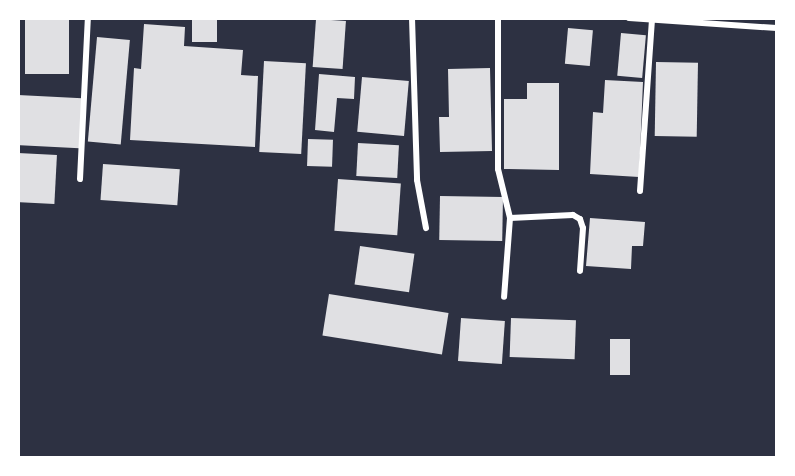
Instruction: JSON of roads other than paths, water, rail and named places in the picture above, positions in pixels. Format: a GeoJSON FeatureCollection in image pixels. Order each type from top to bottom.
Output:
{"type":"FeatureCollection","features":[{"type":"Feature","properties":{"kind":"street"},"geometry":{"type":"LineString","coordinates":[[81,179],[88,18]]}},
{"type":"Feature","properties":{"kind":"street"},"geometry":{"type":"LineString","coordinates":[[412,18],[417,180],[426,228]]}},
{"type":"Feature","properties":{"kind":"street"},"geometry":{"type":"LineString","coordinates":[[498,18],[498,169],[510,218],[504,297]]}},
{"type":"Feature","properties":{"kind":"street"},"geometry":{"type":"LineString","coordinates":[[629,18],[777,28]]}},
{"type":"Feature","properties":{"kind":"street"},"geometry":{"type":"LineString","coordinates":[[640,192],[652,20]]}},
{"type":"Feature","properties":{"kind":"street"},"geometry":{"type":"LineString","coordinates":[[510,218],[573,215],[579,219],[583,228],[580,271]]}}]}
